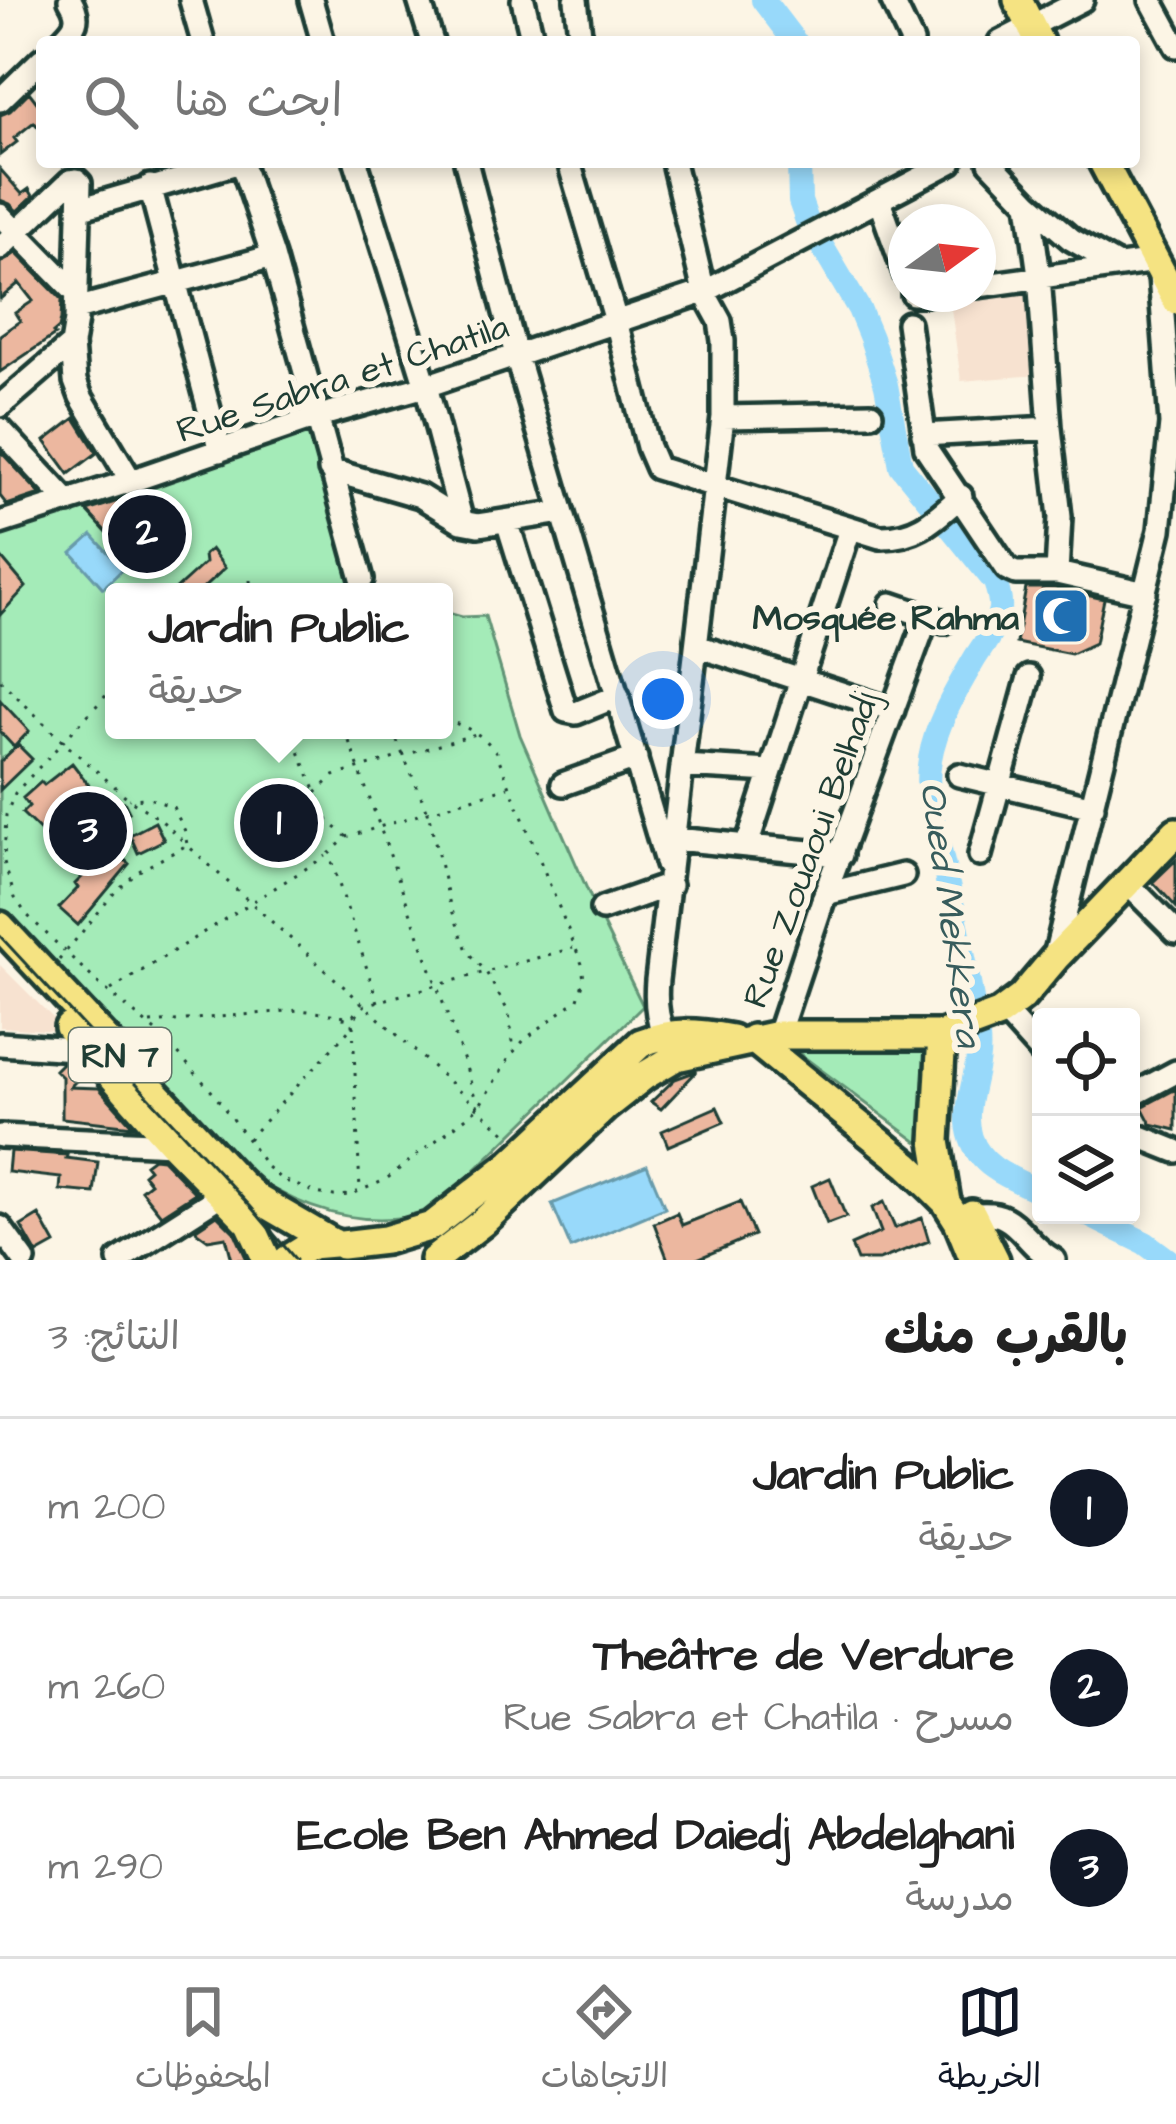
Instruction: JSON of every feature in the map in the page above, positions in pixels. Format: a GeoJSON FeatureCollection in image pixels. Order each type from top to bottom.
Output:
{"type":"FeatureCollection","features":[{"type":"Feature","properties":{"kind":"main road"},"geometry":{"type":"LineString","coordinates":[[1018,0],[1035,34]]}},
{"type":"Feature","properties":{"kind":"main road"},"geometry":{"type":"LineString","coordinates":[[1106,168],[1167,280]]}},
{"type":"Feature","properties":{"kind":"main road"},"geometry":{"type":"LineString","coordinates":[[434,1260],[483,1222],[532,1158],[593,1107],[640,1043],[669,1046],[686,1031],[758,1038],[948,1034],[1002,1013],[1022,997],[1175,836]]}},
{"type":"Feature","properties":{"kind":"main road","name":"RN 7"},"geometry":{"type":"LineString","coordinates":[[0,926],[231,1195],[258,1234],[267,1260]]}},
{"type":"Feature","properties":{"kind":"main road","name":"RN 7"},"geometry":{"type":"LineString","coordinates":[[0,952],[172,1144],[231,1195],[259,1200],[346,1249]]}},
{"type":"Feature","properties":{"kind":"main road"},"geometry":{"type":"LineString","coordinates":[[948,1034],[937,1126],[958,1221],[974,1260]]}},
{"type":"Feature","properties":{"kind":"main road"},"geometry":{"type":"LineString","coordinates":[[758,1038],[956,1200],[995,1260]]}},
{"type":"Feature","properties":{"kind":"main road"},"geometry":{"type":"LineString","coordinates":[[287,1260],[311,1244],[346,1249],[432,1226],[512,1163],[532,1158]]}},
{"type":"Feature","properties":{"kind":"street"},"geometry":{"type":"LineString","coordinates":[[191,0],[201,36]]}},
{"type":"Feature","properties":{"kind":"street"},"geometry":{"type":"LineString","coordinates":[[311,0],[321,36]]}},
{"type":"Feature","properties":{"kind":"street"},"geometry":{"type":"LineString","coordinates":[[419,0],[430,36]]}},
{"type":"Feature","properties":{"kind":"street"},"geometry":{"type":"LineString","coordinates":[[523,0],[532,36]]}},
{"type":"Feature","properties":{"kind":"street"},"geometry":{"type":"LineString","coordinates":[[576,0],[580,36]]}},
{"type":"Feature","properties":{"kind":"street"},"geometry":{"type":"LineString","coordinates":[[892,0],[910,36]]}},
{"type":"Feature","properties":{"kind":"street"},"geometry":{"type":"LineString","coordinates":[[1035,34],[1082,0]]}},
{"type":"Feature","properties":{"kind":"street"},"geometry":{"type":"LineString","coordinates":[[1151,0],[1176,46]]}},
{"type":"Feature","properties":{"kind":"street"},"geometry":{"type":"LineString","coordinates":[[66,36],[77,26],[72,4]]}},
{"type":"Feature","properties":{"kind":"street"},"geometry":{"type":"LineString","coordinates":[[0,100],[36,65]]}},
{"type":"Feature","properties":{"kind":"street"},"geometry":{"type":"LineString","coordinates":[[79,208],[218,168]]}},
{"type":"Feature","properties":{"kind":"street"},"geometry":{"type":"LineString","coordinates":[[243,168],[273,256],[362,579]]}},
{"type":"Feature","properties":{"kind":"street"},"geometry":{"type":"LineString","coordinates":[[358,168],[426,386],[462,522]]}},
{"type":"Feature","properties":{"kind":"street"},"geometry":{"type":"LineString","coordinates":[[468,168],[516,355],[670,881]]}},
{"type":"Feature","properties":{"kind":"street"},"geometry":{"type":"LineString","coordinates":[[669,1046],[656,1003],[657,980],[723,417],[720,321],[704,292],[674,168]]}},
{"type":"Feature","properties":{"kind":"street","name":"Rue Sabra et Chatila"},"geometry":{"type":"LineString","coordinates":[[0,523],[704,292],[940,168]]}},
{"type":"Feature","properties":{"kind":"street"},"geometry":{"type":"LineString","coordinates":[[996,168],[1071,239],[1118,266],[1167,280],[1171,424],[1160,530],[1055,958]]}},
{"type":"Feature","properties":{"kind":"street"},"geometry":{"type":"LineString","coordinates":[[571,169],[657,468],[887,538],[926,529],[957,500]]}},
{"type":"Feature","properties":{"kind":"street"},"geometry":{"type":"LineString","coordinates":[[9,240],[70,181],[80,183],[72,344],[76,381],[131,481]]}},
{"type":"Feature","properties":{"kind":"street"},"geometry":{"type":"LineString","coordinates":[[149,186],[220,451]]}},
{"type":"Feature","properties":{"kind":"street"},"geometry":{"type":"LineString","coordinates":[[879,200],[888,225]]}},
{"type":"Feature","properties":{"kind":"street"},"geometry":{"type":"LineString","coordinates":[[1029,203],[1060,517],[1057,573]]}},
{"type":"Feature","properties":{"kind":"street"},"geometry":{"type":"LineString","coordinates":[[0,215],[9,240],[76,301]]}},
{"type":"Feature","properties":{"kind":"street"},"geometry":{"type":"LineString","coordinates":[[76,301],[176,283],[273,256]]}},
{"type":"Feature","properties":{"kind":"street"},"geometry":{"type":"LineString","coordinates":[[996,283],[1118,266]]}},
{"type":"Feature","properties":{"kind":"street"},"geometry":{"type":"LineString","coordinates":[[908,323],[926,448],[957,500],[1012,572],[1057,573],[1145,592]]}},
{"type":"Feature","properties":{"kind":"street"},"geometry":{"type":"LineString","coordinates":[[0,406],[72,344]]}},
{"type":"Feature","properties":{"kind":"street"},"geometry":{"type":"LineString","coordinates":[[723,417],[871,414]]}},
{"type":"Feature","properties":{"kind":"street"},"geometry":{"type":"LineString","coordinates":[[923,435],[1050,428]]}},
{"type":"Feature","properties":{"kind":"street"},"geometry":{"type":"LineString","coordinates":[[0,429],[68,502]]}},
{"type":"Feature","properties":{"kind":"street"},"geometry":{"type":"LineString","coordinates":[[330,470],[435,503],[462,522],[478,525],[562,512]]}},
{"type":"Feature","properties":{"kind":"street"},"geometry":{"type":"LineString","coordinates":[[507,521],[566,711],[576,713],[619,696]]}},
{"type":"Feature","properties":{"kind":"street"},"geometry":{"type":"LineString","coordinates":[[747,845],[850,529]]}},
{"type":"Feature","properties":{"kind":"street","name":"Rue Zouaoui Belhadj"},"geometry":{"type":"LineString","coordinates":[[758,1038],[825,894],[893,710],[935,619],[892,604]]}},
{"type":"Feature","properties":{"kind":"street"},"geometry":{"type":"LineString","coordinates":[[697,646],[893,710]]}},
{"type":"Feature","properties":{"kind":"street"},"geometry":{"type":"LineString","coordinates":[[980,855],[1029,677]]}},
{"type":"Feature","properties":{"kind":"street"},"geometry":{"type":"LineString","coordinates":[[563,784],[636,758]]}},
{"type":"Feature","properties":{"kind":"street"},"geometry":{"type":"LineString","coordinates":[[683,766],[771,771]]}},
{"type":"Feature","properties":{"kind":"street"},"geometry":{"type":"LineString","coordinates":[[959,775],[1093,806]]}},
{"type":"Feature","properties":{"kind":"street"},"geometry":{"type":"LineString","coordinates":[[675,838],[841,855]]}},
{"type":"Feature","properties":{"kind":"street"},"geometry":{"type":"LineString","coordinates":[[825,894],[903,874]]}},
{"type":"Feature","properties":{"kind":"street"},"geometry":{"type":"LineString","coordinates":[[602,909],[670,881]]}},
{"type":"Feature","properties":{"kind":"street"},"geometry":{"type":"LineString","coordinates":[[1127,883],[1174,927]]}},
{"type":"Feature","properties":{"kind":"street"},"geometry":{"type":"LineString","coordinates":[[1002,1013],[1032,1043]]}},
{"type":"Feature","properties":{"kind":"street"},"geometry":{"type":"LineString","coordinates":[[0,1044],[89,1050]]}},
{"type":"Feature","properties":{"kind":"street"},"geometry":{"type":"LineString","coordinates":[[1140,1091],[1176,1072]]}},
{"type":"Feature","properties":{"kind":"street"},"geometry":{"type":"LineString","coordinates":[[0,1136],[172,1144]]}},
{"type":"Feature","properties":{"kind":"street"},"geometry":{"type":"LineString","coordinates":[[1140,1136],[1176,1150]]}},
{"type":"Feature","properties":{"kind":"street"},"geometry":{"type":"LineString","coordinates":[[119,1260],[231,1195]]}},
{"type":"Feature","properties":{"kind":"street"},"geometry":{"type":"LineString","coordinates":[[956,1200],[998,1213],[1054,1260]]}},
{"type":"Feature","properties":{"kind":"street"},"geometry":{"type":"LineString","coordinates":[[0,1227],[24,1260]]}},
{"type":"Feature","properties":{"kind":"path"},"geometry":{"type":"LineString","coordinates":[[0,680],[62,741],[161,820],[532,1158]]}},
{"type":"Feature","properties":{"kind":"path"},"geometry":{"type":"LineString","coordinates":[[105,696],[8,805],[4,862],[15,898],[27,916],[147,1023],[214,1094],[267,1167],[281,1179],[334,1196],[360,1192],[386,1180],[478,1108],[514,1051],[578,999],[584,980],[496,752],[487,739],[453,723]]}},
{"type":"Feature","properties":{"kind":"path"},"geometry":{"type":"LineString","coordinates":[[316,793],[334,776],[478,734]]}},
{"type":"Feature","properties":{"kind":"path"},"geometry":{"type":"LineString","coordinates":[[294,739],[328,821],[347,837]]}},
{"type":"Feature","properties":{"kind":"path"},"geometry":{"type":"LineString","coordinates":[[348,739],[478,1108]]}},
{"type":"Feature","properties":{"kind":"path"},"geometry":{"type":"LineString","coordinates":[[396,739],[428,812],[450,905],[467,950],[486,972],[508,1012],[514,1051]]}},
{"type":"Feature","properties":{"kind":"path"},"geometry":{"type":"LineString","coordinates":[[109,992],[329,854],[347,837],[510,787]]}},
{"type":"Feature","properties":{"kind":"path"},"geometry":{"type":"LineString","coordinates":[[129,799],[149,798],[173,807],[187,845]]}},
{"type":"Feature","properties":{"kind":"path"},"geometry":{"type":"LineString","coordinates":[[47,977],[115,892],[139,872],[187,845]]}},
{"type":"Feature","properties":{"kind":"path"},"geometry":{"type":"LineString","coordinates":[[329,854],[378,1002]]}},
{"type":"Feature","properties":{"kind":"path"},"geometry":{"type":"LineString","coordinates":[[247,1141],[353,1025],[364,1006],[575,948]]}},
{"type":"Feature","properties":{"kind":"path"},"geometry":{"type":"LineString","coordinates":[[147,1023],[300,1010],[356,1016]]}},
{"type":"Feature","properties":{"kind":"path"},"geometry":{"type":"LineString","coordinates":[[346,1016],[347,1024],[353,1025]]}},
{"type":"Feature","properties":{"kind":"path"},"geometry":{"type":"LineString","coordinates":[[353,1025],[360,1192]]}},
{"type":"Feature","properties":{"kind":"shaded area"},"geometry":{"type":"Polygon","coordinates":[[[1032,283],[1039,375],[961,381],[952,312],[996,312],[996,291],[1032,283]]]}},
{"type":"Feature","properties":{"kind":"shaded area"},"geometry":{"type":"Polygon","coordinates":[[[0,965],[58,1023],[57,1031],[0,1027],[0,965]]]}},
{"type":"Feature","properties":{"kind":"green space"},"geometry":{"type":"Polygon","coordinates":[[[314,427],[358,583],[105,583],[105,739],[453,739],[453,614],[485,616],[520,735],[643,1006],[433,1211],[380,1219],[329,1212],[280,1193],[234,1164],[0,915],[0,521],[314,427]]]}},
{"type":"Feature","properties":{"kind":"green space"},"geometry":{"type":"Polygon","coordinates":[[[777,1037],[933,1038],[923,1146],[777,1037]]]}},
{"type":"Feature","properties":{"kind":"water"},"geometry":{"type":"Polygon","coordinates":[[[92,535],[123,569],[103,588],[72,553],[92,535]]]}},
{"type":"Feature","properties":{"kind":"water"},"geometry":{"type":"Polygon","coordinates":[[[647,1165],[665,1208],[571,1248],[552,1204],[647,1165]]]}},
{"type":"Feature","properties":{"kind":"building"},"geometry":{"type":"Polygon","coordinates":[[[29,92],[36,101],[36,124],[14,138],[17,142],[0,155],[0,115],[29,92]]]}},
{"type":"Feature","properties":{"kind":"building"},"geometry":{"type":"Polygon","coordinates":[[[0,169],[22,194],[29,189],[33,196],[17,211],[0,200],[0,169]]]}},
{"type":"Feature","properties":{"kind":"building"},"geometry":{"type":"Polygon","coordinates":[[[16,253],[62,300],[61,319],[55,335],[0,372],[0,335],[20,321],[15,313],[33,301],[19,283],[0,299],[0,263],[16,253]]]}},
{"type":"Feature","properties":{"kind":"building"},"geometry":{"type":"Polygon","coordinates":[[[75,418],[97,453],[69,474],[45,441],[75,418]]]}},
{"type":"Feature","properties":{"kind":"building"},"geometry":{"type":"Polygon","coordinates":[[[0,451],[40,494],[7,505],[0,496],[0,451]]]}},
{"type":"Feature","properties":{"kind":"building"},"geometry":{"type":"Polygon","coordinates":[[[143,493],[107,533],[87,511],[143,493]]]}},
{"type":"Feature","properties":{"kind":"building"},"geometry":{"type":"Polygon","coordinates":[[[211,549],[225,568],[209,583],[183,583],[205,563],[204,555],[211,549]]]}},
{"type":"Feature","properties":{"kind":"building"},"geometry":{"type":"Polygon","coordinates":[[[0,556],[26,587],[0,615],[0,556]]]}},
{"type":"Feature","properties":{"kind":"building","name":"Mosquée Rahma"},"geometry":{"type":"Polygon","coordinates":[[[1026,588],[1055,588],[1104,599],[1095,643],[1071,654],[1016,643],[1026,588]]]}},
{"type":"Feature","properties":{"kind":"building"},"geometry":{"type":"Polygon","coordinates":[[[0,700],[29,731],[14,747],[0,732],[0,700]]]}},
{"type":"Feature","properties":{"kind":"building"},"geometry":{"type":"Polygon","coordinates":[[[18,745],[32,759],[0,790],[0,762],[18,745]]]}},
{"type":"Feature","properties":{"kind":"building"},"geometry":{"type":"Polygon","coordinates":[[[72,763],[107,809],[124,802],[129,812],[122,814],[125,823],[86,842],[105,860],[114,850],[129,864],[78,925],[59,908],[85,874],[22,813],[29,806],[23,798],[72,763]]]}},
{"type":"Feature","properties":{"kind":"building"},"geometry":{"type":"Polygon","coordinates":[[[155,822],[164,840],[138,853],[130,835],[155,822]]]}},
{"type":"Feature","properties":{"kind":"building"},"geometry":{"type":"Polygon","coordinates":[[[1176,860],[1176,907],[1153,882],[1176,860]]]}},
{"type":"Feature","properties":{"kind":"building"},"geometry":{"type":"Polygon","coordinates":[[[62,1063],[74,1064],[83,1074],[70,1087],[99,1088],[133,1126],[62,1118],[62,1077],[55,1070],[62,1063]]]}},
{"type":"Feature","properties":{"kind":"building"},"geometry":{"type":"Polygon","coordinates":[[[697,1071],[661,1109],[651,1102],[675,1079],[697,1071]]]}},
{"type":"Feature","properties":{"kind":"building"},"geometry":{"type":"Polygon","coordinates":[[[1176,1089],[1176,1130],[1151,1124],[1142,1107],[1176,1089]]]}},
{"type":"Feature","properties":{"kind":"building"},"geometry":{"type":"Polygon","coordinates":[[[717,1107],[724,1122],[668,1146],[662,1131],[717,1107]]]}},
{"type":"Feature","properties":{"kind":"building"},"geometry":{"type":"Polygon","coordinates":[[[10,1151],[98,1162],[94,1193],[60,1190],[61,1178],[8,1172],[10,1151]]]}},
{"type":"Feature","properties":{"kind":"building"},"geometry":{"type":"Polygon","coordinates":[[[162,1159],[195,1193],[161,1215],[141,1190],[150,1183],[143,1174],[149,1169],[145,1164],[162,1159]]]}},
{"type":"Feature","properties":{"kind":"building"},"geometry":{"type":"Polygon","coordinates":[[[830,1178],[846,1217],[827,1224],[812,1186],[830,1178]]]}},
{"type":"Feature","properties":{"kind":"building"},"geometry":{"type":"Polygon","coordinates":[[[740,1202],[754,1235],[695,1260],[668,1260],[654,1223],[677,1213],[682,1225],[740,1202]]]}},
{"type":"Feature","properties":{"kind":"building"},"geometry":{"type":"Polygon","coordinates":[[[884,1202],[895,1228],[922,1218],[929,1241],[879,1260],[857,1260],[851,1245],[881,1232],[872,1208],[884,1202]]]}},
{"type":"Feature","properties":{"kind":"building"},"geometry":{"type":"Polygon","coordinates":[[[39,1215],[55,1244],[37,1254],[21,1226],[39,1215]]]}},
{"type":"Feature","properties":{"kind":"building"},"geometry":{"type":"Polygon","coordinates":[[[217,1215],[235,1233],[247,1260],[232,1260],[226,1237],[208,1240],[197,1232],[217,1215]]]}},
{"type":"Feature","properties":{"kind":"waterway","name":"Oued Mekkera"},"geometry":{"type":"LineString","coordinates":[[763,0],[790,36]]}},
{"type":"Feature","properties":{"kind":"waterway","name":"Oued Mekkera"},"geometry":{"type":"LineString","coordinates":[[799,168],[800,201],[807,221],[871,338],[886,385],[901,466],[995,582],[999,596],[996,622],[937,732],[928,788],[978,1039],[968,1114],[971,1138],[990,1165],[1032,1188]]}},
{"type":"Feature","properties":{"kind":"waterway","name":"Oued Mekkera"},"geometry":{"type":"LineString","coordinates":[[1106,1224],[1168,1260]]}},
{"type":"Feature","properties":{"kind":"tram line"},"geometry":{"type":"LineString","coordinates":[[0,936],[296,1260]]}},
{"type":"Feature","properties":{"kind":"place","name":"Theâtre de Verdure"},"geometry":{"type":"Point","coordinates":[147,534]}},
{"type":"Feature","properties":{"kind":"place","name":"Mosquée Rahma"},"geometry":{"type":"Point","coordinates":[1061,616]}},
{"type":"Feature","properties":{"kind":"place","name":"Jardin Public"},"geometry":{"type":"Point","coordinates":[279,823]}},
{"type":"Feature","properties":{"kind":"place","name":"Ecole Ben Ahmed Daiedj Abdelghani"},"geometry":{"type":"Point","coordinates":[88,831]}}]}
